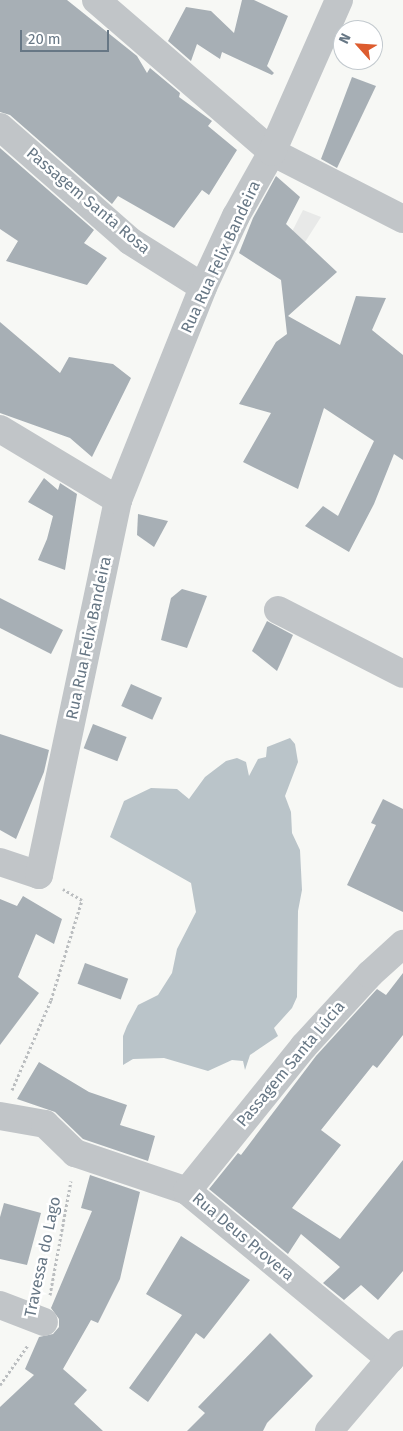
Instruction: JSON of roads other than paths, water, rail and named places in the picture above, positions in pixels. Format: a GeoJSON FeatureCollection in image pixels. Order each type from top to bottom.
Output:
{"type":"FeatureCollection","features":[{"type":"Feature","properties":{"kind":"street"},"geometry":{"type":"LineString","coordinates":[[96,0],[272,152],[403,219]]}},
{"type":"Feature","properties":{"kind":"street","name":"Rua Rua Felix Bandeira"},"geometry":{"type":"LineString","coordinates":[[0,862],[39,875],[118,500],[203,287],[236,216],[272,152],[339,0]]}},
{"type":"Feature","properties":{"kind":"street","name":"Passagem Santa Rosa"},"geometry":{"type":"LineString","coordinates":[[0,126],[130,241],[203,287]]}},
{"type":"Feature","properties":{"kind":"street"},"geometry":{"type":"LineString","coordinates":[[0,429],[118,500]]}},
{"type":"Feature","properties":{"kind":"street"},"geometry":{"type":"LineString","coordinates":[[278,610],[403,674]]}},
{"type":"Feature","properties":{"kind":"street","name":"Passagem Santa Lúcia"},"geometry":{"type":"LineString","coordinates":[[186,1190],[304,1046],[370,974],[403,944]]}},
{"type":"Feature","properties":{"kind":"street","name":"Rua Deus Provera"},"geometry":{"type":"LineString","coordinates":[[1,1116],[45,1124],[75,1153],[186,1190],[397,1351]]}},
{"type":"Feature","properties":{"kind":"street"},"geometry":{"type":"LineString","coordinates":[[0,1305],[44,1322]]}},
{"type":"Feature","properties":{"kind":"street"},"geometry":{"type":"LineString","coordinates":[[329,1431],[397,1351]]}}]}
